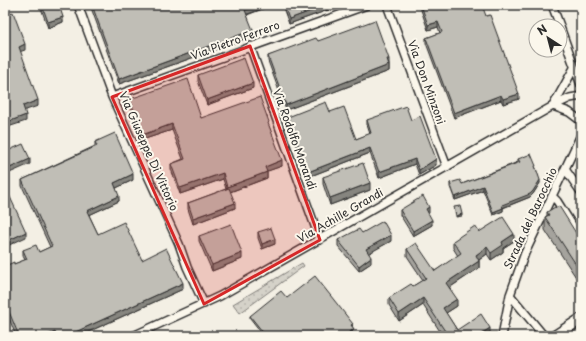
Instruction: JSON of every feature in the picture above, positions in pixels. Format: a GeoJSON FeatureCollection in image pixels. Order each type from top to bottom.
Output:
{"type":"FeatureCollection","features":[{"type":"Feature","properties":{"kind":"main road"},"geometry":{"type":"LineString","coordinates":[[555,336],[581,319]]}},
{"type":"Feature","properties":{"kind":"street","name":"Via Giuseppe Di Vittorio"},"geometry":{"type":"LineString","coordinates":[[78,5],[112,97],[179,244],[187,268],[204,304]]}},
{"type":"Feature","properties":{"kind":"street","name":"Via Pietro Ferrero"},"geometry":{"type":"LineString","coordinates":[[112,97],[367,5]]}},
{"type":"Feature","properties":{"kind":"street","name":"Via Don Minzoni"},"geometry":{"type":"LineString","coordinates":[[387,5],[447,166]]}},
{"type":"Feature","properties":{"kind":"street"},"geometry":{"type":"LineString","coordinates":[[552,5],[557,18]]}},
{"type":"Feature","properties":{"kind":"street","name":"Via Rodolfo Morandi"},"geometry":{"type":"LineString","coordinates":[[250,46],[320,240]]}},
{"type":"Feature","properties":{"kind":"street"},"geometry":{"type":"LineString","coordinates":[[568,50],[581,85]]}},
{"type":"Feature","properties":{"kind":"street"},"geometry":{"type":"LineString","coordinates":[[574,68],[553,106],[569,112],[581,120]]}},
{"type":"Feature","properties":{"kind":"street","name":"Via Achille Grandi"},"geometry":{"type":"LineString","coordinates":[[134,336],[204,304],[320,240],[553,106],[570,98],[581,96]]}},
{"type":"Feature","properties":{"kind":"street","name":"Strada del Barocchio"},"geometry":{"type":"LineString","coordinates":[[502,336],[510,295],[525,253],[581,135]]}},
{"type":"Feature","properties":{"kind":"street"},"geometry":{"type":"LineString","coordinates":[[565,169],[581,192]]}},
{"type":"Feature","properties":{"kind":"street"},"geometry":{"type":"LineString","coordinates":[[552,196],[557,201],[581,239]]}},
{"type":"Feature","properties":{"kind":"street"},"geometry":{"type":"LineString","coordinates":[[510,295],[544,336]]}},
{"type":"Feature","properties":{"kind":"highlighted area"},"geometry":{"type":"Polygon","coordinates":[[[250,46],[320,240],[204,304],[112,97],[250,46]]]}},
{"type":"Feature","properties":{"kind":"shaded area"},"geometry":{"type":"Polygon","coordinates":[[[302,263],[304,266],[240,313],[233,304],[302,263]]]}},
{"type":"Feature","properties":{"kind":"building"},"geometry":{"type":"Polygon","coordinates":[[[42,5],[59,5],[63,17],[48,22],[42,5]]]}},
{"type":"Feature","properties":{"kind":"building"},"geometry":{"type":"Polygon","coordinates":[[[92,5],[259,5],[245,10],[253,30],[119,79],[92,5]]]}},
{"type":"Feature","properties":{"kind":"building"},"geometry":{"type":"Polygon","coordinates":[[[284,5],[327,5],[289,19],[284,5]]]}},
{"type":"Feature","properties":{"kind":"building"},"geometry":{"type":"Polygon","coordinates":[[[421,5],[482,5],[486,16],[490,15],[519,94],[503,99],[501,95],[454,113],[426,38],[442,32],[438,22],[428,25],[421,5]]]}},
{"type":"Feature","properties":{"kind":"building"},"geometry":{"type":"Polygon","coordinates":[[[13,12],[25,44],[19,47],[38,100],[23,106],[26,115],[5,123],[5,15],[13,12]]]}},
{"type":"Feature","properties":{"kind":"building"},"geometry":{"type":"Polygon","coordinates":[[[375,20],[389,59],[387,59],[389,65],[286,105],[268,56],[316,38],[318,41],[375,20]]]}},
{"type":"Feature","properties":{"kind":"building"},"geometry":{"type":"Polygon","coordinates":[[[244,58],[253,83],[207,100],[198,75],[244,58]]]}},
{"type":"Feature","properties":{"kind":"building"},"geometry":{"type":"Polygon","coordinates":[[[188,79],[201,118],[260,97],[282,160],[265,167],[267,172],[227,187],[223,173],[180,188],[171,164],[185,159],[172,124],[142,135],[130,99],[188,79]]]}},
{"type":"Feature","properties":{"kind":"building"},"geometry":{"type":"Polygon","coordinates":[[[326,102],[330,112],[344,107],[356,139],[371,133],[367,120],[406,106],[411,120],[420,116],[436,159],[419,170],[415,159],[379,172],[370,148],[308,172],[288,117],[326,102]]]}},
{"type":"Feature","properties":{"kind":"building"},"geometry":{"type":"Polygon","coordinates":[[[115,133],[133,174],[114,183],[119,196],[87,211],[98,234],[124,222],[142,260],[166,248],[183,283],[71,334],[72,336],[57,336],[55,332],[44,336],[19,336],[5,302],[5,266],[27,259],[23,250],[36,245],[39,252],[52,246],[22,180],[97,146],[95,142],[115,133]]]}},
{"type":"Feature","properties":{"kind":"building"},"geometry":{"type":"Polygon","coordinates":[[[23,144],[30,159],[5,170],[5,152],[23,144]]]}},
{"type":"Feature","properties":{"kind":"building"},"geometry":{"type":"Polygon","coordinates":[[[531,154],[540,180],[530,194],[502,205],[503,208],[493,212],[483,186],[455,197],[450,183],[460,180],[462,184],[520,162],[518,159],[531,154]]]}},
{"type":"Feature","properties":{"kind":"building"},"geometry":{"type":"Polygon","coordinates":[[[363,163],[370,183],[330,198],[323,177],[363,163]]]}},
{"type":"Feature","properties":{"kind":"building"},"geometry":{"type":"Polygon","coordinates":[[[5,186],[26,232],[5,242],[5,186]]]}},
{"type":"Feature","properties":{"kind":"building"},"geometry":{"type":"Polygon","coordinates":[[[229,188],[235,203],[193,218],[188,203],[229,188]]]}},
{"type":"Feature","properties":{"kind":"building"},"geometry":{"type":"Polygon","coordinates":[[[423,196],[429,207],[426,209],[432,220],[413,231],[400,210],[423,196]]]}},
{"type":"Feature","properties":{"kind":"building"},"geometry":{"type":"Polygon","coordinates":[[[460,206],[462,214],[456,216],[454,207],[460,206]]]}},
{"type":"Feature","properties":{"kind":"building"},"geometry":{"type":"Polygon","coordinates":[[[559,206],[581,241],[581,272],[545,217],[549,215],[547,212],[559,206]]]}},
{"type":"Feature","properties":{"kind":"building"},"geometry":{"type":"Polygon","coordinates":[[[503,217],[514,234],[502,242],[503,245],[491,253],[487,247],[476,255],[479,261],[446,283],[457,299],[443,308],[457,330],[481,314],[490,328],[478,336],[444,336],[447,334],[423,298],[399,314],[389,298],[411,284],[413,286],[426,278],[407,249],[416,243],[435,271],[461,253],[453,241],[475,226],[479,232],[503,217]]]}},
{"type":"Feature","properties":{"kind":"building"},"geometry":{"type":"Polygon","coordinates":[[[383,221],[391,235],[366,249],[371,257],[359,266],[338,240],[359,229],[362,233],[383,221]]]}},
{"type":"Feature","properties":{"kind":"building"},"geometry":{"type":"Polygon","coordinates":[[[231,224],[242,253],[212,265],[199,236],[231,224]]]}},
{"type":"Feature","properties":{"kind":"building"},"geometry":{"type":"Polygon","coordinates":[[[271,228],[275,239],[262,244],[258,232],[271,228]]]}},
{"type":"Feature","properties":{"kind":"building"},"geometry":{"type":"Polygon","coordinates":[[[315,276],[353,324],[351,325],[354,329],[344,336],[266,336],[250,316],[281,291],[287,298],[315,276]]]}}]}
